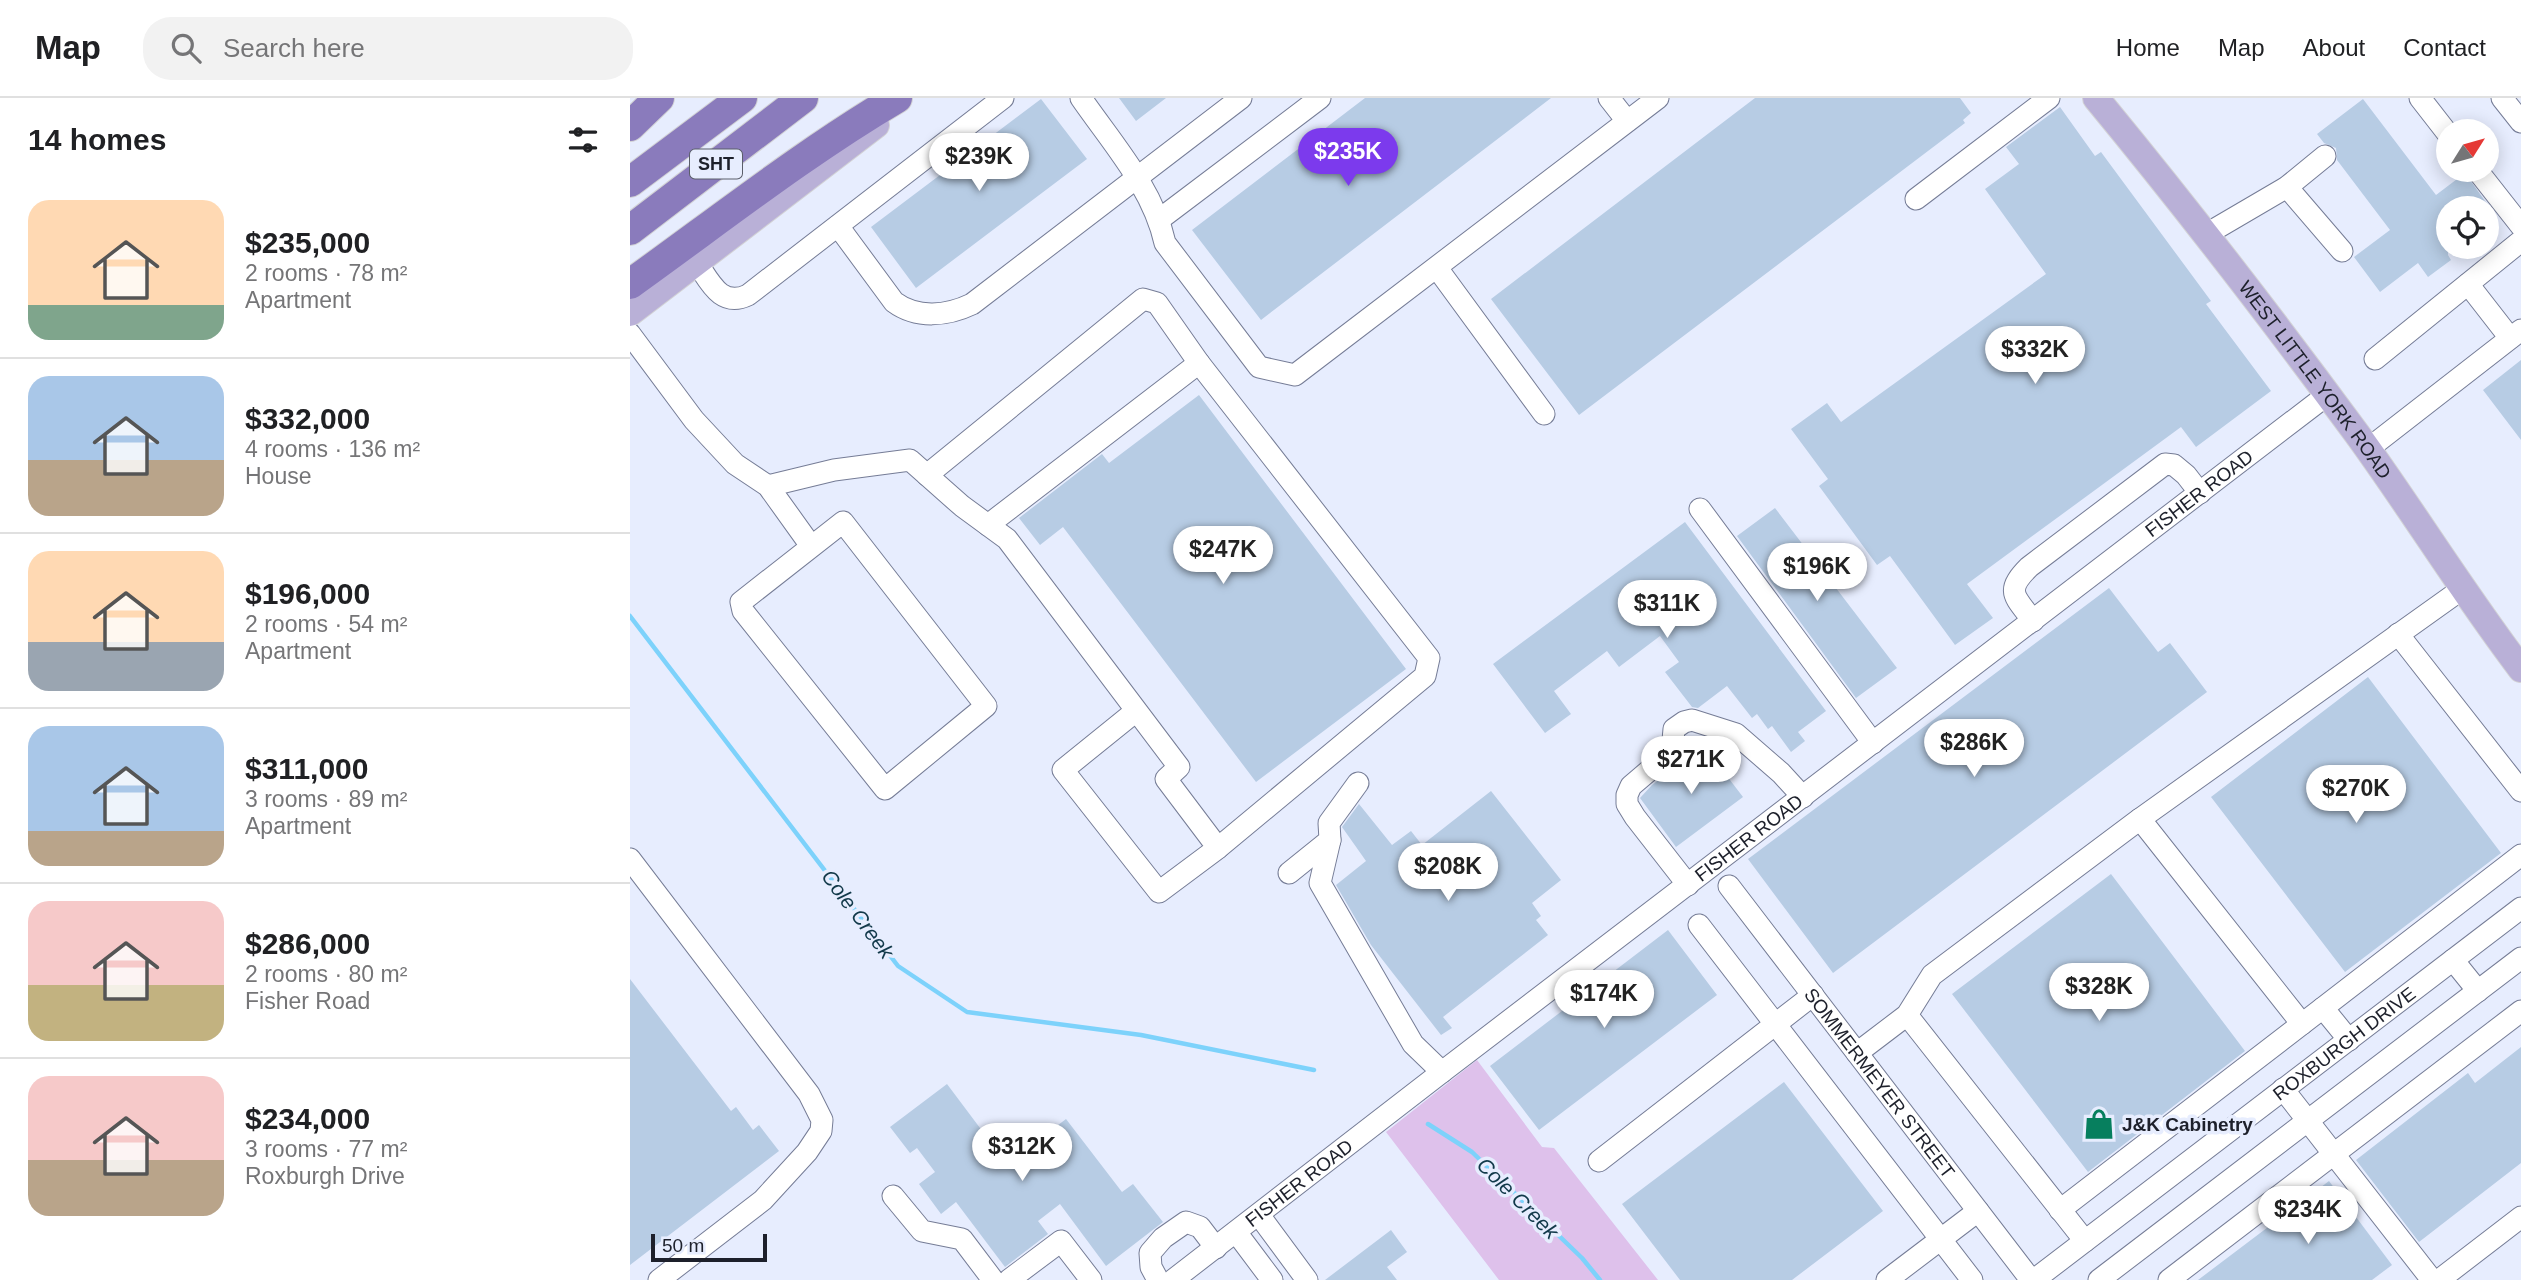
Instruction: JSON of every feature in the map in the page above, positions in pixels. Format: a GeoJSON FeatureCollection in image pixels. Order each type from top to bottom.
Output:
{"type":"FeatureCollection","features":[{"type":"Feature","properties":{"kind":"highway"},"geometry":{"type":"LineString","coordinates":[[630,126],[659,98]]}},
{"type":"Feature","properties":{"kind":"highway","name":"SHT"},"geometry":{"type":"LineString","coordinates":[[630,183],[742,98]]}},
{"type":"Feature","properties":{"kind":"highway","name":"SHT"},"geometry":{"type":"LineString","coordinates":[[630,230],[803,98]]}},
{"type":"Feature","properties":{"kind":"highway"},"geometry":{"type":"LineString","coordinates":[[630,284],[736,207],[897,98]]}},
{"type":"Feature","properties":{"kind":"main road"},"geometry":{"type":"LineString","coordinates":[[630,107],[641,98]]}},
{"type":"Feature","properties":{"kind":"main road"},"geometry":{"type":"LineString","coordinates":[[630,313],[910,98]]}},
{"type":"Feature","properties":{"kind":"main road","name":"WEST LITTLE YORK ROAD"},"geometry":{"type":"LineString","coordinates":[[2096,98],[2328,395],[2368,449],[2462,589],[2517,655]]}},
{"type":"Feature","properties":{"kind":"street"},"geometry":{"type":"LineString","coordinates":[[697,263],[714,288],[726,298],[738,300],[748,296],[1003,98]]}},
{"type":"Feature","properties":{"kind":"street"},"geometry":{"type":"LineString","coordinates":[[1081,98],[1137,177],[1160,219],[1165,243],[1259,367],[1295,375],[1658,98]]}},
{"type":"Feature","properties":{"kind":"street"},"geometry":{"type":"LineString","coordinates":[[838,226],[894,302],[905,310],[930,314],[953,313],[972,304],[1241,98]]}},
{"type":"Feature","properties":{"kind":"street"},"geometry":{"type":"LineString","coordinates":[[1160,219],[1320,98]]}},
{"type":"Feature","properties":{"kind":"street"},"geometry":{"type":"LineString","coordinates":[[1609,98],[1627,121]]}},
{"type":"Feature","properties":{"kind":"street"},"geometry":{"type":"LineString","coordinates":[[1916,199],[2049,98]]}},
{"type":"Feature","properties":{"kind":"street"},"geometry":{"type":"LineString","coordinates":[[2420,98],[2436,119]]}},
{"type":"Feature","properties":{"kind":"street"},"geometry":{"type":"LineString","coordinates":[[2502,98],[2521,122]]}},
{"type":"Feature","properties":{"kind":"street"},"geometry":{"type":"LineString","coordinates":[[2205,235],[2287,187],[2325,156]]}},
{"type":"Feature","properties":{"kind":"street"},"geometry":{"type":"LineString","coordinates":[[2486,182],[2521,226]]}},
{"type":"Feature","properties":{"kind":"street"},"geometry":{"type":"LineString","coordinates":[[2287,187],[2342,251]]}},
{"type":"Feature","properties":{"kind":"street"},"geometry":{"type":"LineString","coordinates":[[2375,359],[2521,241]]}},
{"type":"Feature","properties":{"kind":"street"},"geometry":{"type":"LineString","coordinates":[[1437,268],[1544,414]]}},
{"type":"Feature","properties":{"kind":"street"},"geometry":{"type":"LineString","coordinates":[[2368,449],[2516,334],[2468,284]]}},
{"type":"Feature","properties":{"kind":"street"},"geometry":{"type":"LineString","coordinates":[[927,475],[1143,299],[1157,303],[1199,363],[1429,658],[1426,676],[1218,848],[1159,892],[1063,770],[1136,710]]}},
{"type":"Feature","properties":{"kind":"street"},"geometry":{"type":"LineString","coordinates":[[630,334],[702,428],[735,464],[768,486],[811,546]]}},
{"type":"Feature","properties":{"kind":"street"},"geometry":{"type":"LineString","coordinates":[[988,525],[1199,363]]}},
{"type":"Feature","properties":{"kind":"street","name":"FISHER ROAD"},"geometry":{"type":"LineString","coordinates":[[1173,1280],[2328,395]]}},
{"type":"Feature","properties":{"kind":"street"},"geometry":{"type":"LineString","coordinates":[[768,486],[834,470],[910,460],[962,506],[1007,539],[1179,767],[1166,779],[1218,848]]}},
{"type":"Feature","properties":{"kind":"street"},"geometry":{"type":"LineString","coordinates":[[2033,621],[2015,597],[2013,587],[2015,581],[2029,567],[2165,464],[2174,465],[2200,493]]}},
{"type":"Feature","properties":{"kind":"street"},"geometry":{"type":"LineString","coordinates":[[1700,509],[1873,743]]}},
{"type":"Feature","properties":{"kind":"street"},"geometry":{"type":"LineString","coordinates":[[843,522],[986,706],[885,789],[743,611],[741,602],[811,546],[843,522]]}},
{"type":"Feature","properties":{"kind":"street"},"geometry":{"type":"LineString","coordinates":[[1857,1053],[1907,1015],[1932,975],[2140,819],[2462,589]]}},
{"type":"Feature","properties":{"kind":"street"},"geometry":{"type":"LineString","coordinates":[[2398,634],[2521,791]]}},
{"type":"Feature","properties":{"kind":"street"},"geometry":{"type":"LineString","coordinates":[[1688,885],[1634,817],[1627,804],[1627,794],[1631,786],[1672,751],[1674,729],[1692,720],[1736,734],[1781,773],[1803,797]]}},
{"type":"Feature","properties":{"kind":"street"},"geometry":{"type":"LineString","coordinates":[[1358,783],[1329,823],[1330,840],[1320,883],[1413,1044],[1442,1072]]}},
{"type":"Feature","properties":{"kind":"street"},"geometry":{"type":"LineString","coordinates":[[2140,819],[2302,1024]]}},
{"type":"Feature","properties":{"kind":"street"},"geometry":{"type":"LineString","coordinates":[[1289,873],[1330,840]]}},
{"type":"Feature","properties":{"kind":"street"},"geometry":{"type":"LineString","coordinates":[[2060,1210],[2521,855]]}},
{"type":"Feature","properties":{"kind":"street"},"geometry":{"type":"LineString","coordinates":[[630,859],[809,1094],[822,1120],[821,1131],[807,1152],[763,1200],[659,1280]]}},
{"type":"Feature","properties":{"kind":"street","name":"SOMMERMEYER STREET"},"geometry":{"type":"LineString","coordinates":[[1728,886],[2032,1280]]}},
{"type":"Feature","properties":{"kind":"street","name":"ROXBURGH DRIVE"},"geometry":{"type":"LineString","coordinates":[[2032,1280],[2521,908]]}},
{"type":"Feature","properties":{"kind":"street"},"geometry":{"type":"LineString","coordinates":[[1699,925],[1972,1280]]}},
{"type":"Feature","properties":{"kind":"street","name":"ROXBURGH DRIVE"},"geometry":{"type":"LineString","coordinates":[[2099,1280],[2521,958]]}},
{"type":"Feature","properties":{"kind":"street"},"geometry":{"type":"LineString","coordinates":[[2453,960],[2478,991]]}},
{"type":"Feature","properties":{"kind":"street"},"geometry":{"type":"LineString","coordinates":[[1599,1161],[1813,995]]}},
{"type":"Feature","properties":{"kind":"street"},"geometry":{"type":"LineString","coordinates":[[2323,1008],[2349,1040]]}},
{"type":"Feature","properties":{"kind":"street"},"geometry":{"type":"LineString","coordinates":[[2169,1280],[2521,1011]]}},
{"type":"Feature","properties":{"kind":"street"},"geometry":{"type":"LineString","coordinates":[[1907,1015],[2085,1241]]}},
{"type":"Feature","properties":{"kind":"street"},"geometry":{"type":"LineString","coordinates":[[2283,1088],[2431,1280]]}},
{"type":"Feature","properties":{"kind":"street"},"geometry":{"type":"LineString","coordinates":[[893,1196],[922,1231],[962,1239],[993,1280]]}},
{"type":"Feature","properties":{"kind":"street"},"geometry":{"type":"LineString","coordinates":[[1887,1280],[1978,1211]]}},
{"type":"Feature","properties":{"kind":"street"},"geometry":{"type":"LineString","coordinates":[[1259,1215],[1307,1280]]}},
{"type":"Feature","properties":{"kind":"street"},"geometry":{"type":"LineString","coordinates":[[2439,1280],[2521,1217]]}},
{"type":"Feature","properties":{"kind":"street"},"geometry":{"type":"LineString","coordinates":[[1158,1280],[1151,1267],[1150,1253],[1163,1238],[1186,1222],[1200,1227],[1216,1248]]}},
{"type":"Feature","properties":{"kind":"street"},"geometry":{"type":"LineString","coordinates":[[1236,1232],[1272,1280]]}},
{"type":"Feature","properties":{"kind":"street"},"geometry":{"type":"LineString","coordinates":[[1009,1280],[1061,1241],[1091,1280]]}},
{"type":"Feature","properties":{"kind":"shaded area"},"geometry":{"type":"Polygon","coordinates":[[[1477,1060],[1542,1147],[1554,1148],[1658,1280],[1499,1280],[1386,1132],[1477,1060]]]}},
{"type":"Feature","properties":{"kind":"building"},"geometry":{"type":"Polygon","coordinates":[[[1119,98],[1166,98],[1136,121],[1119,98]]]}},
{"type":"Feature","properties":{"kind":"building"},"geometry":{"type":"Polygon","coordinates":[[[1365,98],[1551,98],[1261,320],[1192,230],[1365,98]]]}},
{"type":"Feature","properties":{"kind":"building"},"geometry":{"type":"Polygon","coordinates":[[[1755,98],[1960,98],[1971,113],[1963,120],[1965,123],[1579,415],[1491,299],[1755,98]]]}},
{"type":"Feature","properties":{"kind":"building"},"geometry":{"type":"Polygon","coordinates":[[[1041,99],[1087,159],[916,288],[871,227],[1041,99]]]}},
{"type":"Feature","properties":{"kind":"building"},"geometry":{"type":"Polygon","coordinates":[[[2363,99],[2436,195],[2453,182],[2471,182],[2481,196],[2436,196],[2436,259],[2451,260],[2428,277],[2418,263],[2380,292],[2354,257],[2390,230],[2337,160],[2336,148],[2324,143],[2317,134],[2363,99]]]}},
{"type":"Feature","properties":{"kind":"building"},"geometry":{"type":"Polygon","coordinates":[[[2060,107],[2095,156],[2101,152],[2211,301],[2206,304],[2271,391],[2196,447],[2181,427],[1967,584],[1993,618],[1955,645],[1890,556],[1877,565],[1819,486],[1828,479],[1791,429],[1827,403],[1841,422],[2046,274],[1985,189],[2019,164],[2006,147],[2060,107]]]}},
{"type":"Feature","properties":{"kind":"building"},"geometry":{"type":"Polygon","coordinates":[[[2521,360],[2521,440],[2483,390],[2521,360]]]}},
{"type":"Feature","properties":{"kind":"building"},"geometry":{"type":"Polygon","coordinates":[[[1199,395],[1406,669],[1256,782],[1063,527],[1040,545],[1019,518],[1102,454],[1109,463],[1199,395]]]}},
{"type":"Feature","properties":{"kind":"building"},"geometry":{"type":"Polygon","coordinates":[[[1775,508],[1897,668],[1856,698],[1737,536],[1775,508]]]}},
{"type":"Feature","properties":{"kind":"building"},"geometry":{"type":"Polygon","coordinates":[[[1685,522],[1826,711],[1798,732],[1805,741],[1791,752],[1772,726],[1768,729],[1757,714],[1752,718],[1727,686],[1698,708],[1692,707],[1665,672],[1679,662],[1660,636],[1619,667],[1607,651],[1554,691],[1571,714],[1545,733],[1493,664],[1685,522]]]}},
{"type":"Feature","properties":{"kind":"building"},"geometry":{"type":"Polygon","coordinates":[[[2109,588],[2158,652],[2170,643],[2207,692],[1833,973],[1748,859],[2109,588]]]}},
{"type":"Feature","properties":{"kind":"building"},"geometry":{"type":"Polygon","coordinates":[[[2368,677],[2501,853],[2345,972],[2211,797],[2368,677]]]}},
{"type":"Feature","properties":{"kind":"building"},"geometry":{"type":"Polygon","coordinates":[[[1704,746],[1743,797],[1676,847],[1640,798],[1652,785],[1704,746]]]}},
{"type":"Feature","properties":{"kind":"building"},"geometry":{"type":"Polygon","coordinates":[[[1491,791],[1561,880],[1532,903],[1541,916],[1536,920],[1548,935],[1443,1017],[1452,1028],[1441,1035],[1371,945],[1336,885],[1366,861],[1342,827],[1359,804],[1392,845],[1411,831],[1422,845],[1491,791]]]}},
{"type":"Feature","properties":{"kind":"building"},"geometry":{"type":"Polygon","coordinates":[[[2111,874],[2245,1051],[2088,1172],[1952,994],[2111,874]]]}},
{"type":"Feature","properties":{"kind":"building"},"geometry":{"type":"Polygon","coordinates":[[[1668,930],[1717,995],[1539,1130],[1490,1066],[1668,930]]]}},
{"type":"Feature","properties":{"kind":"building"},"geometry":{"type":"Polygon","coordinates":[[[630,979],[731,1111],[736,1107],[753,1130],[759,1125],[779,1151],[630,1265],[630,979]]]}},
{"type":"Feature","properties":{"kind":"building"},"geometry":{"type":"Polygon","coordinates":[[[2521,1047],[2521,1163],[2419,1242],[2356,1160],[2468,1073],[2475,1083],[2521,1047]]]}},
{"type":"Feature","properties":{"kind":"building"},"geometry":{"type":"Polygon","coordinates":[[[1784,1082],[1883,1211],[1792,1280],[1680,1280],[1622,1204],[1784,1082]]]}},
{"type":"Feature","properties":{"kind":"building"},"geometry":{"type":"Polygon","coordinates":[[[947,1084],[1007,1164],[1066,1119],[1122,1192],[1133,1184],[1163,1222],[1106,1266],[1060,1204],[1038,1221],[1048,1234],[1005,1267],[956,1202],[941,1214],[919,1184],[935,1172],[917,1148],[910,1153],[890,1127],[947,1084]]]}},
{"type":"Feature","properties":{"kind":"building"},"geometry":{"type":"Polygon","coordinates":[[[2329,1181],[2392,1265],[2372,1280],[2198,1280],[2329,1181]]]}},
{"type":"Feature","properties":{"kind":"building"},"geometry":{"type":"Polygon","coordinates":[[[1391,1230],[1407,1252],[1387,1267],[1397,1280],[1325,1280],[1391,1230]]]}},
{"type":"Feature","properties":{"kind":"waterway","name":"Cole Creek"},"geometry":{"type":"LineString","coordinates":[[630,616],[898,966],[967,1012],[1141,1035],[1314,1070]]}},
{"type":"Feature","properties":{"kind":"waterway","name":"Cole Creek"},"geometry":{"type":"LineString","coordinates":[[1428,1124],[1472,1152],[1582,1258],[1600,1280]]}},
{"type":"Feature","properties":{"kind":"place","name":"J&K Cabinetry"},"geometry":{"type":"Point","coordinates":[2099,1124]}}]}
